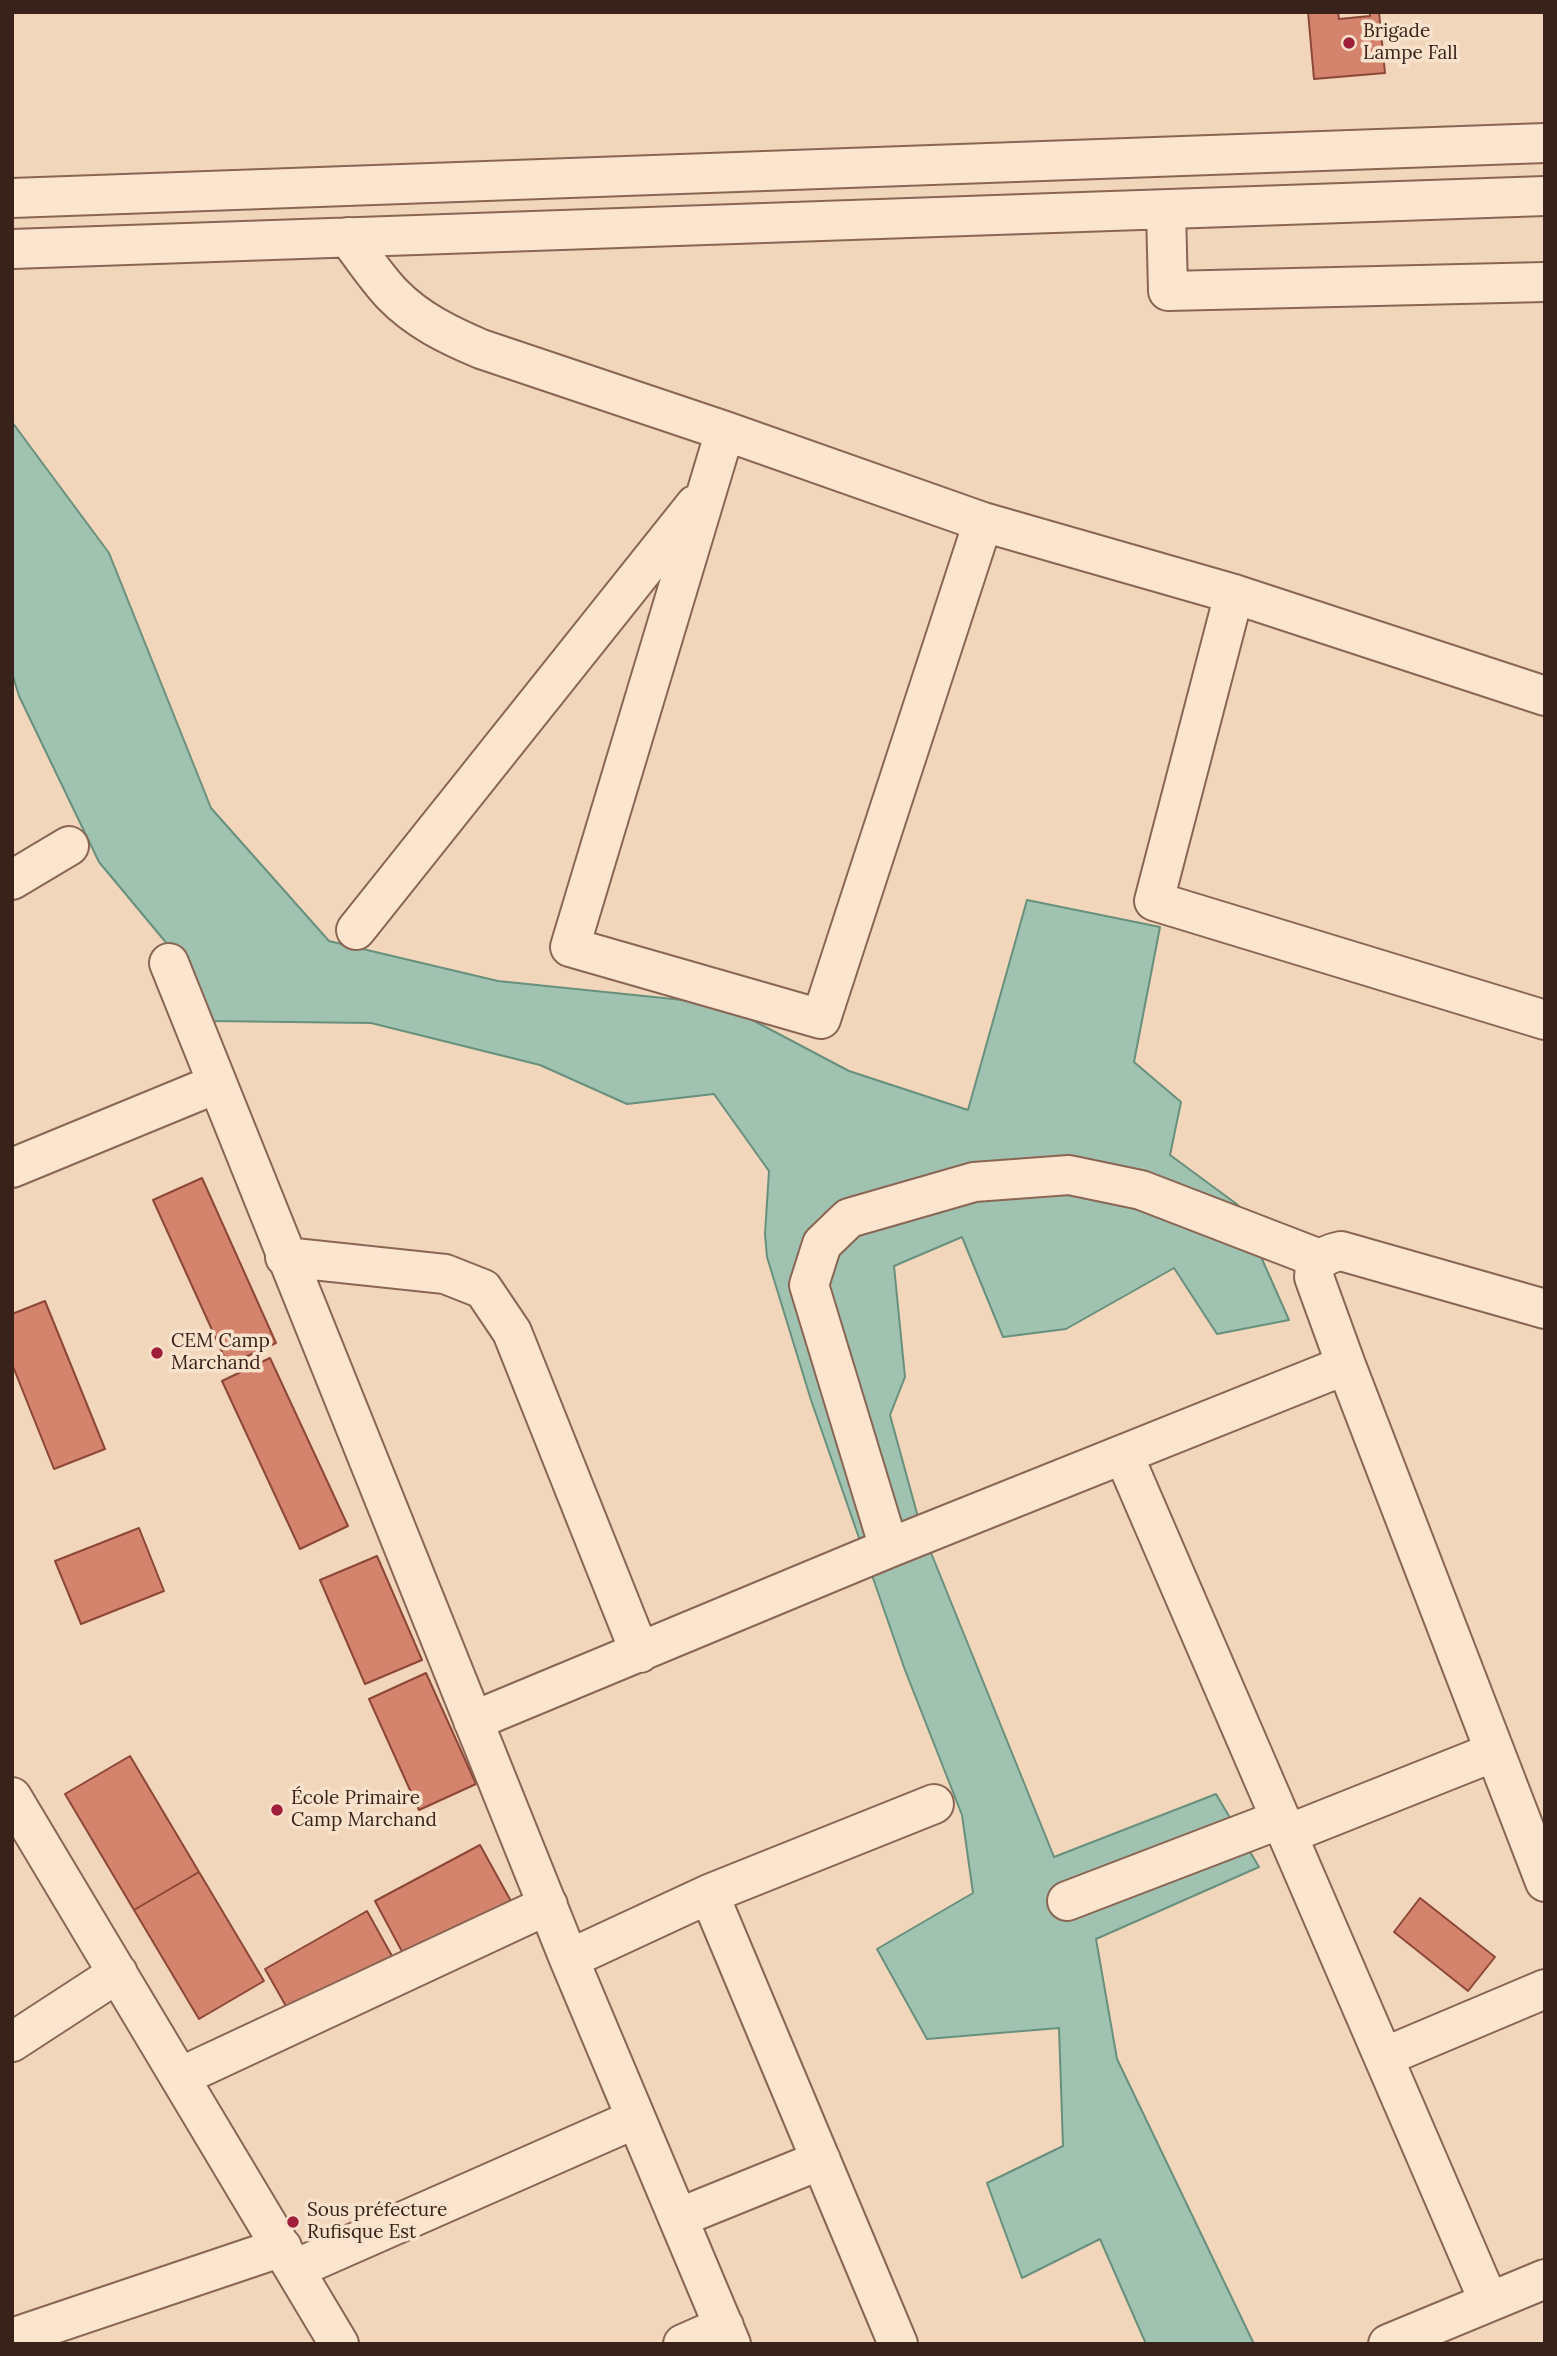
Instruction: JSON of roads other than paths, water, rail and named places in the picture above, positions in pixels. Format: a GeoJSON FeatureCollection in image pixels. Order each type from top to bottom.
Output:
{"type":"FeatureCollection","features":[{"type":"Feature","properties":{"kind":"street"},"geometry":{"type":"LineString","coordinates":[[12,198],[1545,143]]}},
{"type":"Feature","properties":{"kind":"street"},"geometry":{"type":"LineString","coordinates":[[12,249],[1545,196]]}},
{"type":"Feature","properties":{"kind":"street"},"geometry":{"type":"LineString","coordinates":[[1166,209],[1168,291],[1545,282]]}},
{"type":"Feature","properties":{"kind":"street"},"geometry":{"type":"LineString","coordinates":[[348,237],[392,294],[420,318],[447,335],[481,349],[983,522],[1234,594],[1545,696]]}},
{"type":"Feature","properties":{"kind":"street"},"geometry":{"type":"LineString","coordinates":[[725,431],[570,947],[821,1019],[983,522]]}},
{"type":"Feature","properties":{"kind":"street"},"geometry":{"type":"LineString","coordinates":[[356,930],[707,489]]}},
{"type":"Feature","properties":{"kind":"street"},"geometry":{"type":"LineString","coordinates":[[1234,594],[1154,901],[1545,1020]]}},
{"type":"Feature","properties":{"kind":"street"},"geometry":{"type":"LineString","coordinates":[[12,880],[69,846]]}},
{"type":"Feature","properties":{"kind":"street"},"geometry":{"type":"LineString","coordinates":[[169,963],[472,1721],[635,2119],[728,2335],[683,2344]]}},
{"type":"Feature","properties":{"kind":"street"},"geometry":{"type":"LineString","coordinates":[[12,1168],[216,1084]]}},
{"type":"Feature","properties":{"kind":"street"},"geometry":{"type":"LineString","coordinates":[[889,1548],[810,1285],[822,1244],[849,1218],[974,1182],[1069,1175],[1141,1190],[1320,1259]]}},
{"type":"Feature","properties":{"kind":"street"},"geometry":{"type":"LineString","coordinates":[[1545,1309],[1341,1251],[1320,1259],[1314,1268],[1314,1277],[1346,1365],[1545,1882]]}},
{"type":"Feature","properties":{"kind":"street"},"geometry":{"type":"LineString","coordinates":[[285,1257],[445,1274],[483,1289],[512,1332],[640,1653]]}},
{"type":"Feature","properties":{"kind":"street"},"geometry":{"type":"LineString","coordinates":[[472,1721],[889,1548],[1346,1365]]}},
{"type":"Feature","properties":{"kind":"street"},"geometry":{"type":"LineString","coordinates":[[1124,1456],[1489,2302]]}},
{"type":"Feature","properties":{"kind":"street"},"geometry":{"type":"LineString","coordinates":[[1067,1901],[1494,1752]]}},
{"type":"Feature","properties":{"kind":"street"},"geometry":{"type":"LineString","coordinates":[[12,1797],[339,2344]]}},
{"type":"Feature","properties":{"kind":"street"},"geometry":{"type":"LineString","coordinates":[[569,1959],[709,1894],[934,1804]]}},
{"type":"Feature","properties":{"kind":"street"},"geometry":{"type":"LineString","coordinates":[[709,1894],[898,2344]]}},
{"type":"Feature","properties":{"kind":"street"},"geometry":{"type":"LineString","coordinates":[[180,2077],[548,1905]]}},
{"type":"Feature","properties":{"kind":"street"},"geometry":{"type":"LineString","coordinates":[[12,2042],[118,1973]]}},
{"type":"Feature","properties":{"kind":"street"},"geometry":{"type":"LineString","coordinates":[[1384,2057],[1545,1989]]}},
{"type":"Feature","properties":{"kind":"street"},"geometry":{"type":"LineString","coordinates":[[12,2338],[288,2258],[635,2119]]}},
{"type":"Feature","properties":{"kind":"street"},"geometry":{"type":"LineString","coordinates":[[678,2218],[821,2160]]}},
{"type":"Feature","properties":{"kind":"street"},"geometry":{"type":"LineString","coordinates":[[1388,2344],[1447,2333],[1489,2302],[1545,2279]]}},
{"type":"Feature","properties":{"kind":"place","name":"Brigade Lampe Fall"},"geometry":{"type":"Point","coordinates":[1349,43]}},
{"type":"Feature","properties":{"kind":"place","name":"CEM Camp Marchand"},"geometry":{"type":"Point","coordinates":[157,1353]}},
{"type":"Feature","properties":{"kind":"place","name":"École Primaire Camp Marchand"},"geometry":{"type":"Point","coordinates":[277,1810]}},
{"type":"Feature","properties":{"kind":"place","name":"Sous préfecture Rufisque Est"},"geometry":{"type":"Point","coordinates":[293,2222]}}]}
